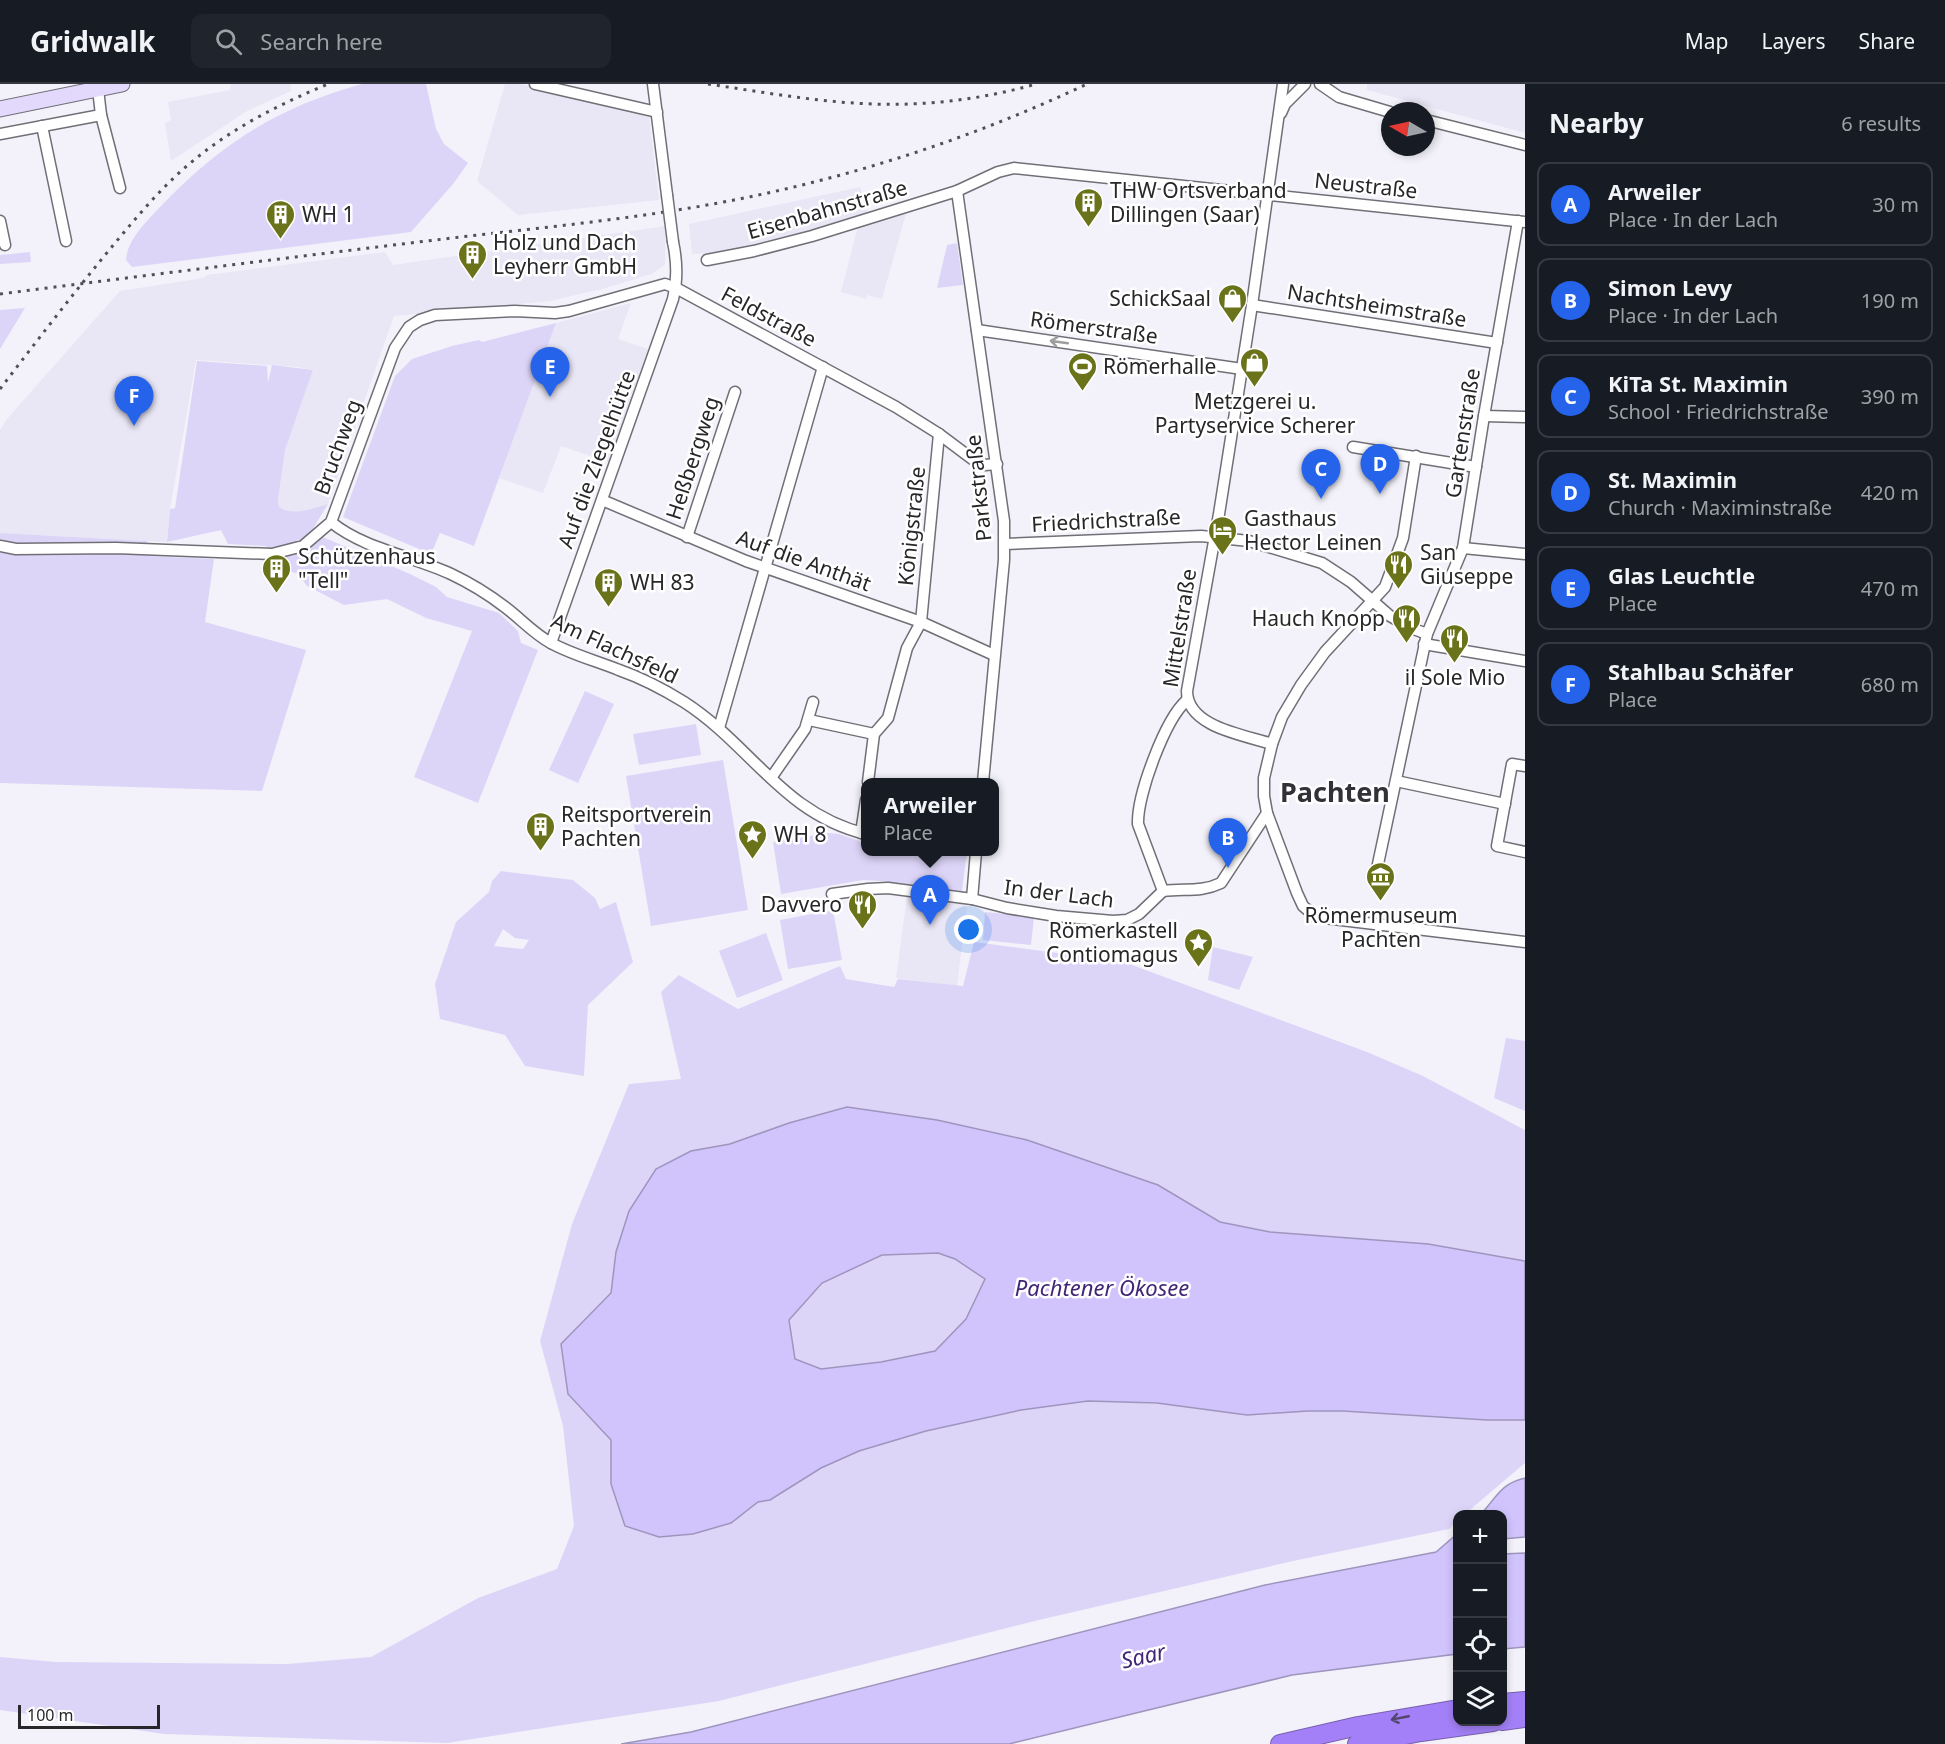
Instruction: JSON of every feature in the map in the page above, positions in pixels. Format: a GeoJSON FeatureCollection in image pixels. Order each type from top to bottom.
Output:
{"type":"FeatureCollection","features":[{"type":"Feature","properties":{"kind":"highway"},"geometry":{"type":"LineString","coordinates":[[1507,1703],[1525,1701]]}},
{"type":"Feature","properties":{"kind":"highway"},"geometry":{"type":"LineString","coordinates":[[1280,1744],[1358,1726],[1453,1710]]}},
{"type":"Feature","properties":{"kind":"highway"},"geometry":{"type":"LineString","coordinates":[[1507,1720],[1525,1718]]}},
{"type":"Feature","properties":{"kind":"highway"},"geometry":{"type":"LineString","coordinates":[[1357,1744],[1464,1726]]}},
{"type":"Feature","properties":{"kind":"main road"},"geometry":{"type":"LineString","coordinates":[[0,109],[122,84]]}},
{"type":"Feature","properties":{"kind":"street"},"geometry":{"type":"LineString","coordinates":[[535,84],[657,111]]}},
{"type":"Feature","properties":{"kind":"street","name":"Mittelstraße"},"geometry":{"type":"LineString","coordinates":[[1272,744],[1202,720],[1192,710],[1187,700],[1189,672],[1215,536],[1252,305],[1283,84]]}},
{"type":"Feature","properties":{"kind":"street"},"geometry":{"type":"LineString","coordinates":[[1277,122],[1285,104],[1305,84]]}},
{"type":"Feature","properties":{"kind":"street"},"geometry":{"type":"LineString","coordinates":[[1320,84],[1339,97],[1381,109]]}},
{"type":"Feature","properties":{"kind":"street"},"geometry":{"type":"LineString","coordinates":[[654,87],[677,261],[676,288]]}},
{"type":"Feature","properties":{"kind":"street"},"geometry":{"type":"LineString","coordinates":[[98,89],[101,115],[120,188]]}},
{"type":"Feature","properties":{"kind":"street"},"geometry":{"type":"LineString","coordinates":[[0,134],[101,115]]}},
{"type":"Feature","properties":{"kind":"street"},"geometry":{"type":"LineString","coordinates":[[1435,122],[1525,145]]}},
{"type":"Feature","properties":{"kind":"street"},"geometry":{"type":"LineString","coordinates":[[42,126],[66,241]]}},
{"type":"Feature","properties":{"kind":"street","name":"Neustraße"},"geometry":{"type":"LineString","coordinates":[[957,191],[998,172],[1020,168],[1522,221]]}},
{"type":"Feature","properties":{"kind":"street","name":"Eisenbahnstraße"},"geometry":{"type":"LineString","coordinates":[[707,260],[812,236],[957,191]]}},
{"type":"Feature","properties":{"kind":"street","name":"Parkstraße"},"geometry":{"type":"LineString","coordinates":[[957,191],[997,464],[1005,544],[983,778]]}},
{"type":"Feature","properties":{"kind":"street"},"geometry":{"type":"LineString","coordinates":[[0,221],[5,245]]}},
{"type":"Feature","properties":{"kind":"street","name":"Gartenstraße"},"geometry":{"type":"LineString","coordinates":[[1378,864],[1426,639],[1463,548],[1497,343],[1522,221]]}},
{"type":"Feature","properties":{"kind":"street","name":"Bruchweg"},"geometry":{"type":"LineString","coordinates":[[0,546],[16,549],[116,548],[272,554],[303,546],[330,522],[392,356],[402,335],[409,327],[435,315],[515,310],[555,313],[665,284],[676,288]]}},
{"type":"Feature","properties":{"kind":"street","name":"Feldstraße"},"geometry":{"type":"LineString","coordinates":[[676,288],[896,407],[939,434],[975,461],[985,465],[997,464]]}},
{"type":"Feature","properties":{"kind":"street","name":"Auf die Ziegelhütte"},"geometry":{"type":"LineString","coordinates":[[551,643],[676,288]]}},
{"type":"Feature","properties":{"kind":"street","name":"Nachtsheimstraße"},"geometry":{"type":"LineString","coordinates":[[1252,305],[1497,343]]}},
{"type":"Feature","properties":{"kind":"street","name":"Römerstraße"},"geometry":{"type":"LineString","coordinates":[[977,330],[1242,369]]}},
{"type":"Feature","properties":{"kind":"street"},"geometry":{"type":"LineString","coordinates":[[719,728],[823,368]]}},
{"type":"Feature","properties":{"kind":"street","name":"Heßbergweg"},"geometry":{"type":"LineString","coordinates":[[687,537],[735,392]]}},
{"type":"Feature","properties":{"kind":"street"},"geometry":{"type":"LineString","coordinates":[[1484,416],[1525,417]]}},
{"type":"Feature","properties":{"kind":"street","name":"Königstraße"},"geometry":{"type":"LineString","coordinates":[[921,622],[939,434]]}},
{"type":"Feature","properties":{"kind":"street"},"geometry":{"type":"LineString","coordinates":[[1353,447],[1476,467]]}},
{"type":"Feature","properties":{"kind":"street"},"geometry":{"type":"LineString","coordinates":[[1416,456],[1403,538],[1385,587],[1325,652],[1301,685],[1282,717],[1272,744],[1264,778],[1267,813],[1300,900],[1316,917],[1525,942]]}},
{"type":"Feature","properties":{"kind":"street","name":"Auf die Anthät"},"geometry":{"type":"LineString","coordinates":[[602,500],[764,568],[921,622],[994,655]]}},
{"type":"Feature","properties":{"kind":"street","name":"Am Flachsfeld"},"geometry":{"type":"LineString","coordinates":[[330,522],[350,536],[425,563],[478,588],[551,643],[566,651],[645,680],[685,703],[719,728],[795,800],[816,816],[861,833]]}},
{"type":"Feature","properties":{"kind":"street","name":"Friedrichstraße"},"geometry":{"type":"LineString","coordinates":[[1005,544],[1215,536],[1249,541],[1322,563],[1351,582],[1390,615],[1426,639],[1525,662]]}},
{"type":"Feature","properties":{"kind":"street"},"geometry":{"type":"LineString","coordinates":[[1463,548],[1525,555]]}},
{"type":"Feature","properties":{"kind":"street"},"geometry":{"type":"LineString","coordinates":[[869,778],[874,734],[888,718],[907,648],[921,622]]}},
{"type":"Feature","properties":{"kind":"street"},"geometry":{"type":"LineString","coordinates":[[1187,700],[1179,707],[1172,719],[1154,760],[1138,812],[1138,824],[1163,891],[1190,892],[1221,883],[1267,813]]}},
{"type":"Feature","properties":{"kind":"street"},"geometry":{"type":"LineString","coordinates":[[771,778],[809,720],[813,702]]}},
{"type":"Feature","properties":{"kind":"street"},"geometry":{"type":"LineString","coordinates":[[809,720],[874,734]]}},
{"type":"Feature","properties":{"kind":"street"},"geometry":{"type":"LineString","coordinates":[[1525,766],[1512,764],[1497,846],[1525,852]]}},
{"type":"Feature","properties":{"kind":"street"},"geometry":{"type":"LineString","coordinates":[[1396,781],[1505,804]]}},
{"type":"Feature","properties":{"kind":"street"},"geometry":{"type":"LineString","coordinates":[[972,899],[976,856]]}},
{"type":"Feature","properties":{"kind":"street","name":"In der Lach"},"geometry":{"type":"LineString","coordinates":[[832,894],[888,888],[972,899],[1007,908],[1056,916],[1113,921],[1127,920],[1139,914],[1163,891]]}},
{"type":"Feature","properties":{"kind":"shaded area"},"geometry":{"type":"Polygon","coordinates":[[[231,84],[290,84],[291,91],[247,111],[171,161],[165,123],[171,120],[168,102],[230,90],[231,84]]]}},
{"type":"Feature","properties":{"kind":"shaded area"},"geometry":{"type":"Polygon","coordinates":[[[362,84],[426,84],[436,129],[444,144],[468,163],[453,184],[411,232],[132,267],[126,260],[130,245],[149,218],[183,184],[228,146],[252,130],[303,104],[362,84]]]}},
{"type":"Feature","properties":{"kind":"shaded area"},"geometry":{"type":"Polygon","coordinates":[[[505,84],[520,84],[546,89],[649,117],[659,200],[518,215],[477,181],[505,84]]]}},
{"type":"Feature","properties":{"kind":"shaded area"},"geometry":{"type":"Polygon","coordinates":[[[1367,84],[1525,84],[1525,133],[1435,109],[1435,102],[1411,102],[1367,90],[1367,84]]]}},
{"type":"Feature","properties":{"kind":"shaded area"},"geometry":{"type":"Polygon","coordinates":[[[860,187],[868,215],[866,216],[768,242],[722,252],[692,254],[689,224],[860,187]]]}},
{"type":"Feature","properties":{"kind":"shaded area"},"geometry":{"type":"Polygon","coordinates":[[[906,213],[882,299],[867,295],[866,299],[841,292],[858,226],[906,213]]]}},
{"type":"Feature","properties":{"kind":"shaded area"},"geometry":{"type":"Polygon","coordinates":[[[666,226],[665,265],[651,274],[606,288],[550,301],[394,316],[328,504],[293,513],[279,507],[278,500],[285,450],[313,370],[196,360],[170,509],[167,542],[0,533],[0,430],[7,419],[120,291],[204,278],[207,275],[385,252],[393,265],[666,226]]]}},
{"type":"Feature","properties":{"kind":"shaded area"},"geometry":{"type":"Polygon","coordinates":[[[957,243],[963,285],[937,288],[947,245],[957,243]]]}},
{"type":"Feature","properties":{"kind":"shaded area"},"geometry":{"type":"Polygon","coordinates":[[[30,252],[31,262],[0,264],[0,255],[30,252]]]}},
{"type":"Feature","properties":{"kind":"shaded area"},"geometry":{"type":"Polygon","coordinates":[[[631,303],[618,339],[648,349],[608,462],[561,446],[543,493],[499,478],[556,323],[631,303]]]}},
{"type":"Feature","properties":{"kind":"shaded area"},"geometry":{"type":"Polygon","coordinates":[[[25,308],[0,349],[0,310],[25,308]]]}},
{"type":"Feature","properties":{"kind":"shaded area"},"geometry":{"type":"Polygon","coordinates":[[[556,323],[474,546],[440,533],[431,554],[343,517],[395,376],[412,359],[452,346],[479,340],[482,342],[556,323]]]}},
{"type":"Feature","properties":{"kind":"shaded area"},"geometry":{"type":"Polygon","coordinates":[[[197,361],[267,366],[268,383],[272,365],[313,370],[285,450],[279,507],[296,512],[328,504],[311,532],[410,574],[436,587],[447,597],[499,613],[518,631],[521,643],[538,650],[478,803],[414,777],[472,631],[426,618],[387,599],[344,605],[307,586],[298,574],[274,566],[266,546],[228,544],[221,530],[167,542],[170,509],[175,508],[197,361]]]}},
{"type":"Feature","properties":{"kind":"shaded area"},"geometry":{"type":"Polygon","coordinates":[[[0,533],[147,541],[151,556],[214,559],[205,622],[306,650],[262,791],[0,783],[0,533]]]}},
{"type":"Feature","properties":{"kind":"shaded area"},"geometry":{"type":"Polygon","coordinates":[[[585,691],[614,704],[578,783],[549,770],[585,691]]]}},
{"type":"Feature","properties":{"kind":"shaded area"},"geometry":{"type":"Polygon","coordinates":[[[696,724],[701,755],[639,765],[633,734],[696,724]]]}},
{"type":"Feature","properties":{"kind":"shaded area"},"geometry":{"type":"Polygon","coordinates":[[[723,760],[748,910],[651,926],[626,776],[723,760]]]}},
{"type":"Feature","properties":{"kind":"shaded area"},"geometry":{"type":"Polygon","coordinates":[[[828,833],[839,834],[861,842],[861,856],[966,856],[962,891],[863,880],[781,894],[773,842],[828,833]]]}},
{"type":"Feature","properties":{"kind":"shaded area"},"geometry":{"type":"Polygon","coordinates":[[[501,871],[573,880],[595,898],[600,909],[616,902],[633,962],[588,1005],[584,1076],[525,1066],[505,1035],[440,1019],[435,984],[456,922],[489,892],[492,881],[501,871]],[[503,929],[494,946],[523,949],[529,940],[515,938],[503,929]]]}},
{"type":"Feature","properties":{"kind":"shaded area"},"geometry":{"type":"Polygon","coordinates":[[[907,897],[967,905],[957,986],[896,978],[907,897]]]}},
{"type":"Feature","properties":{"kind":"shaded area"},"geometry":{"type":"Polygon","coordinates":[[[833,910],[842,960],[788,969],[780,920],[833,910]]]}},
{"type":"Feature","properties":{"kind":"shaded area"},"geometry":{"type":"Polygon","coordinates":[[[985,912],[1034,917],[1031,945],[983,940],[985,912]]]}},
{"type":"Feature","properties":{"kind":"shaded area"},"geometry":{"type":"Polygon","coordinates":[[[766,933],[783,980],[737,998],[719,951],[766,933]]]}},
{"type":"Feature","properties":{"kind":"shaded area"},"geometry":{"type":"Polygon","coordinates":[[[974,942],[1124,962],[1367,1052],[1423,1076],[1525,1130],[1525,1261],[1428,1244],[1270,1232],[1220,1222],[1158,1185],[1027,1140],[937,1120],[847,1107],[789,1123],[730,1144],[691,1151],[616,1252],[611,1293],[561,1344],[568,1394],[611,1440],[611,1484],[731,1523],[758,1502],[770,1500],[821,1468],[859,1451],[926,1431],[1021,1410],[1088,1401],[1525,1420],[1525,1463],[1470,1510],[1453,1510],[1453,1525],[1449,1529],[1293,1561],[1039,1620],[719,1701],[447,1743],[164,1734],[0,1710],[0,1657],[56,1662],[287,1664],[371,1657],[478,1598],[557,1569],[574,1526],[563,1426],[540,1341],[572,1224],[629,1084],[681,1079],[661,992],[679,975],[738,1009],[840,966],[846,979],[894,987],[898,979],[963,986],[974,942]]]}},
{"type":"Feature","properties":{"kind":"shaded area"},"geometry":{"type":"Polygon","coordinates":[[[1213,947],[1253,957],[1239,990],[1208,980],[1213,947]]]}},
{"type":"Feature","properties":{"kind":"shaded area"},"geometry":{"type":"Polygon","coordinates":[[[1506,1038],[1525,1041],[1525,1111],[1494,1098],[1506,1038]]]}},
{"type":"Feature","properties":{"kind":"shaded area"},"geometry":{"type":"Polygon","coordinates":[[[938,1253],[955,1259],[986,1279],[966,1319],[935,1351],[881,1362],[821,1369],[795,1359],[789,1320],[822,1283],[882,1255],[938,1253]]]}},
{"type":"Feature","properties":{"kind":"water","name":"Pachtener Ökosee"},"geometry":{"type":"Polygon","coordinates":[[[847,1107],[937,1120],[1027,1140],[1158,1185],[1220,1222],[1270,1232],[1428,1244],[1525,1261],[1525,1420],[1487,1420],[1343,1411],[1247,1415],[1157,1403],[1088,1401],[1021,1410],[926,1431],[859,1451],[821,1468],[770,1500],[758,1502],[731,1523],[693,1534],[659,1537],[625,1526],[611,1484],[611,1440],[568,1394],[561,1344],[611,1293],[616,1252],[629,1211],[656,1169],[691,1151],[730,1144],[789,1123],[847,1107]],[[938,1253],[882,1255],[822,1283],[789,1320],[795,1359],[821,1369],[881,1362],[935,1351],[966,1319],[985,1279],[955,1259],[938,1253]]]}},
{"type":"Feature","properties":{"kind":"water"},"geometry":{"type":"Polygon","coordinates":[[[1525,1478],[1525,1537],[1507,1539],[1507,1510],[1484,1510],[1504,1488],[1525,1478]]]}},
{"type":"Feature","properties":{"kind":"water","name":"Saar"},"geometry":{"type":"Polygon","coordinates":[[[1453,1537],[1453,1655],[1292,1675],[1009,1744],[621,1744],[691,1732],[1265,1585],[1436,1552],[1453,1537]]]}},
{"type":"Feature","properties":{"kind":"water"},"geometry":{"type":"Polygon","coordinates":[[[1525,1553],[1525,1647],[1507,1649],[1507,1554],[1525,1553]]]}},
{"type":"Feature","properties":{"kind":"railway"},"geometry":{"type":"LineString","coordinates":[[0,389],[110,249],[182,170],[209,148],[241,127],[275,108],[328,84]]}},
{"type":"Feature","properties":{"kind":"railway"},"geometry":{"type":"LineString","coordinates":[[708,84],[810,99],[893,104],[955,100],[996,94],[1036,84]]}},
{"type":"Feature","properties":{"kind":"railway"},"geometry":{"type":"LineString","coordinates":[[0,294],[629,217],[709,205],[836,176],[921,151],[1005,120],[1087,84]]}},
{"type":"Feature","properties":{"kind":"place","name":"THW Ortsverband Dillingen (Saar)"},"geometry":{"type":"Point","coordinates":[1089,228]}},
{"type":"Feature","properties":{"kind":"place","name":"WH 1"},"geometry":{"type":"Point","coordinates":[281,240]}},
{"type":"Feature","properties":{"kind":"place","name":"Holz und Dach Leyherr GmbH"},"geometry":{"type":"Point","coordinates":[472,280]}},
{"type":"Feature","properties":{"kind":"place","name":"SchickSaal"},"geometry":{"type":"Point","coordinates":[1232,324]}},
{"type":"Feature","properties":{"kind":"place","name":"Metzgerei u. Partyservice Scherer"},"geometry":{"type":"Point","coordinates":[1255,388]}},
{"type":"Feature","properties":{"kind":"place","name":"Römerhalle"},"geometry":{"type":"Point","coordinates":[1082,392]}},
{"type":"Feature","properties":{"kind":"place","name":"Glas Leuchtle"},"geometry":{"type":"Point","coordinates":[550,397]}},
{"type":"Feature","properties":{"kind":"place","name":"Stahlbau Schäfer"},"geometry":{"type":"Point","coordinates":[134,426]}},
{"type":"Feature","properties":{"kind":"place","name":"St. Maximin"},"geometry":{"type":"Point","coordinates":[1380,494]}},
{"type":"Feature","properties":{"kind":"place","name":"KiTa St. Maximin"},"geometry":{"type":"Point","coordinates":[1321,499]}},
{"type":"Feature","properties":{"kind":"place","name":"Gasthaus Hector Leinen"},"geometry":{"type":"Point","coordinates":[1223,556]}},
{"type":"Feature","properties":{"kind":"place","name":"San Giuseppe"},"geometry":{"type":"Point","coordinates":[1399,590]}},
{"type":"Feature","properties":{"kind":"place","name":"Schützenhaus \"Tell\""},"geometry":{"type":"Point","coordinates":[277,594]}},
{"type":"Feature","properties":{"kind":"place","name":"WH 83"},"geometry":{"type":"Point","coordinates":[609,608]}},
{"type":"Feature","properties":{"kind":"place","name":"Hauch Knopp"},"geometry":{"type":"Point","coordinates":[1406,644]}},
{"type":"Feature","properties":{"kind":"place","name":"il Sole Mio"},"geometry":{"type":"Point","coordinates":[1455,664]}},
{"type":"Feature","properties":{"kind":"place","name":"Reitsportverein Pachten"},"geometry":{"type":"Point","coordinates":[540,852]}},
{"type":"Feature","properties":{"kind":"place","name":"WH 8"},"geometry":{"type":"Point","coordinates":[753,860]}},
{"type":"Feature","properties":{"kind":"place","name":"Simon Levy"},"geometry":{"type":"Point","coordinates":[1228,868]}},
{"type":"Feature","properties":{"kind":"place","name":"Römermuseum Pachten"},"geometry":{"type":"Point","coordinates":[1381,902]}},
{"type":"Feature","properties":{"kind":"place","name":"Arweiler"},"geometry":{"type":"Point","coordinates":[930,925]}},
{"type":"Feature","properties":{"kind":"place","name":"Davvero"},"geometry":{"type":"Point","coordinates":[863,930]}},
{"type":"Feature","properties":{"kind":"place","name":"Römerkastell Contiomagus"},"geometry":{"type":"Point","coordinates":[1199,968]}},
{"type":"Feature","properties":{"kind":"district","name":"Pachten"},"geometry":{"type":"Point","coordinates":[1335,791]}}]}
